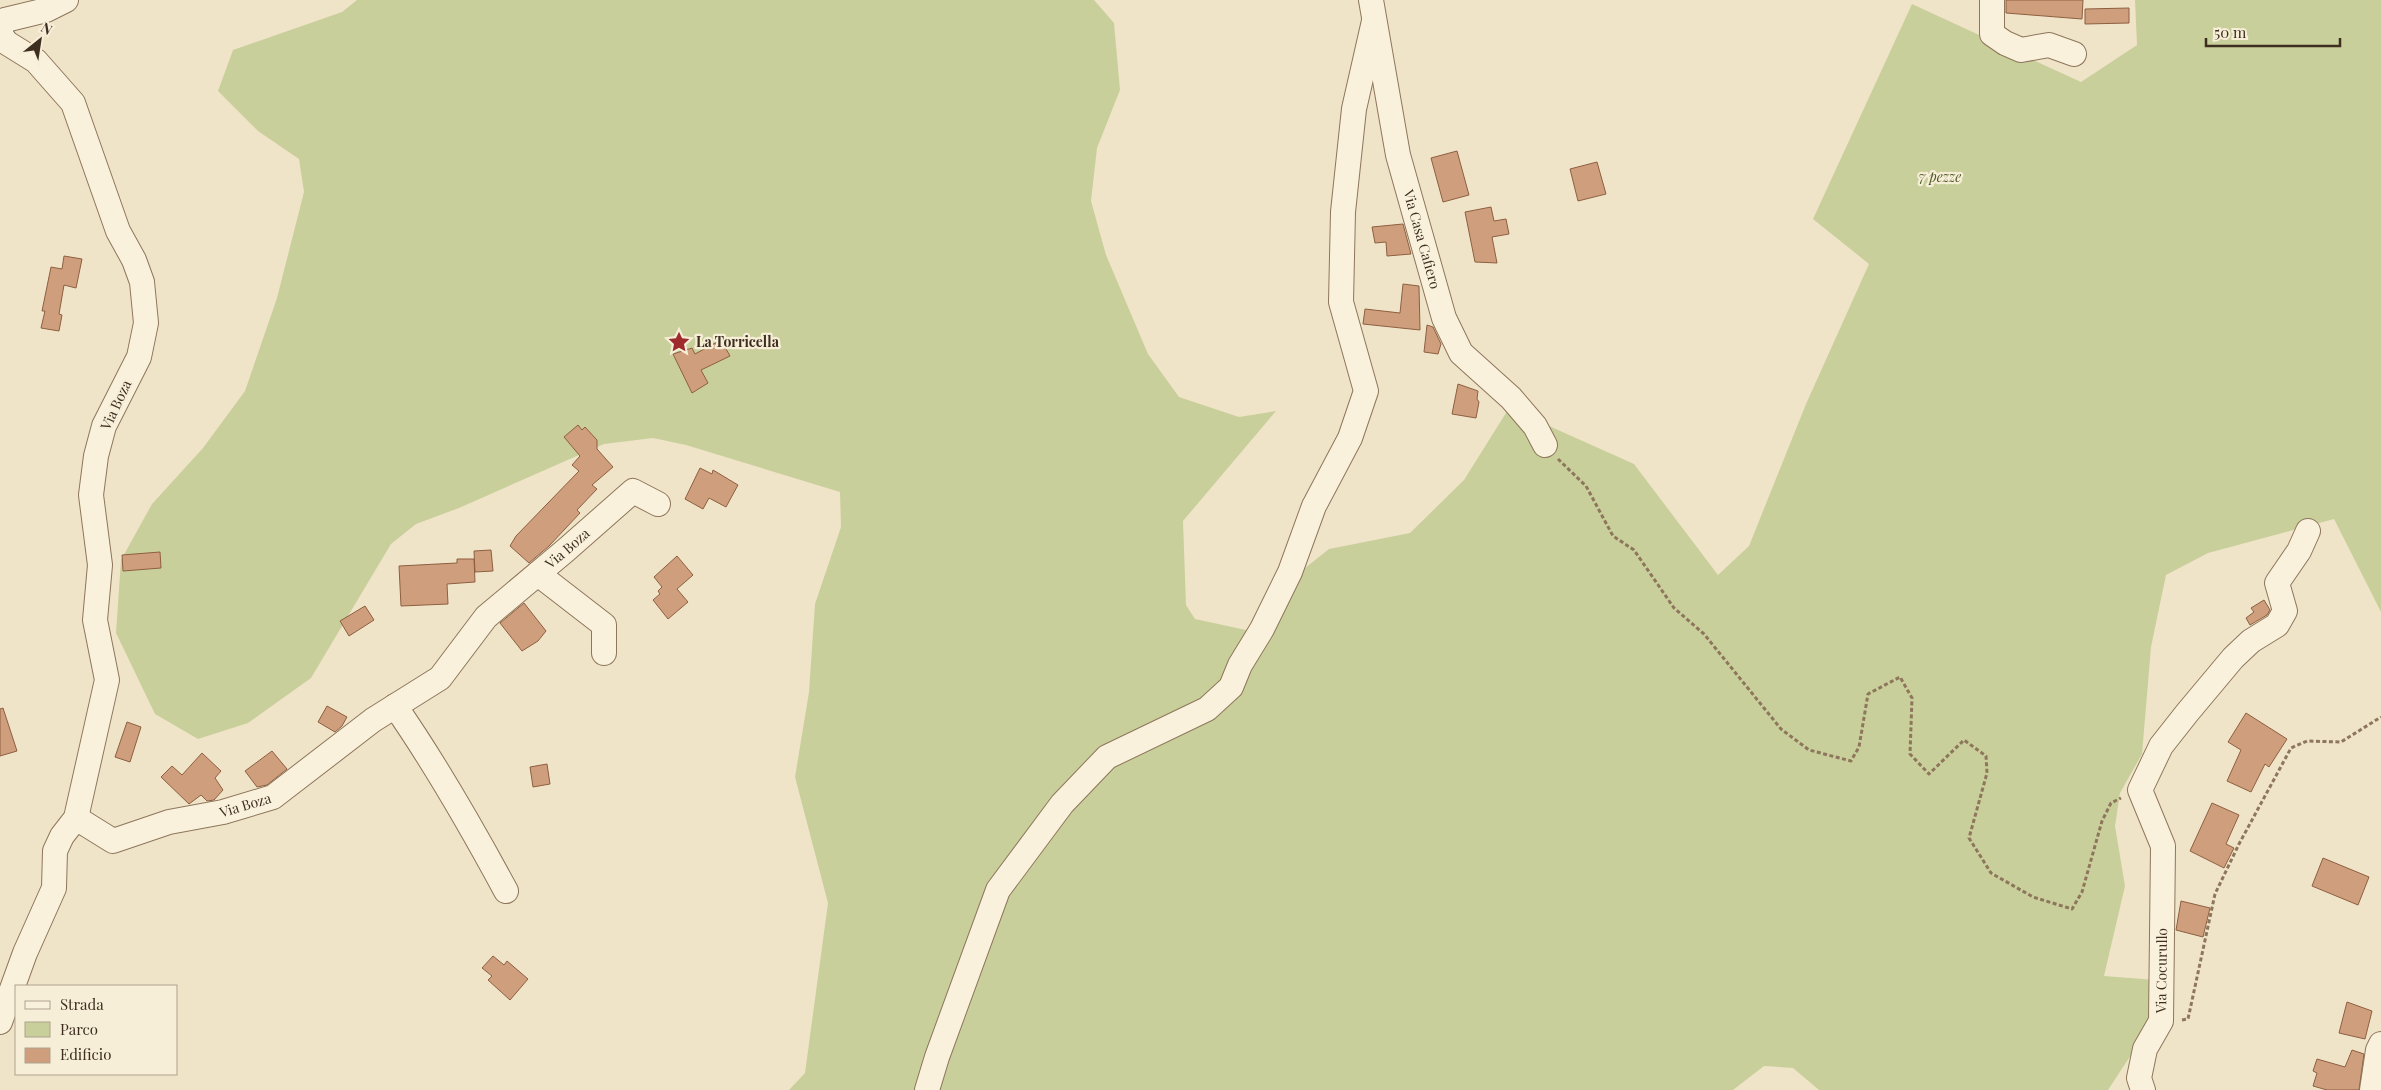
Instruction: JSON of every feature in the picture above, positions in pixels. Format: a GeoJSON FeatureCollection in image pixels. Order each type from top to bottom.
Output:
{"type":"FeatureCollection","features":[{"type":"Feature","properties":{"kind":"street","name":"Via Boza"},"geometry":{"type":"LineString","coordinates":[[0,1022],[25,953],[54,888],[55,851],[62,836],[76,818],[107,680],[95,620],[100,565],[91,496],[96,456],[104,426],[139,357],[146,323],[142,282],[134,260],[118,231],[73,103],[36,61],[7,43],[0,29],[5,20],[46,10],[66,0]]}},
{"type":"Feature","properties":{"kind":"street"},"geometry":{"type":"LineString","coordinates":[[1992,0],[1992,34],[2005,43],[2021,50],[2049,45],[2074,54]]}},
{"type":"Feature","properties":{"kind":"street"},"geometry":{"type":"LineString","coordinates":[[927,1090],[937,1057],[998,890],[1062,804],[1107,758],[1207,709],[1231,687],[1240,665],[1262,629],[1290,572],[1314,506],[1350,438],[1366,391],[1342,302],[1343,212],[1354,109],[1373,10]]}},
{"type":"Feature","properties":{"kind":"street","name":"Via Casa Cafiero"},"geometry":{"type":"LineString","coordinates":[[1373,10],[1398,155],[1444,318],[1461,353],[1510,398],[1535,426],[1545,444]]}},
{"type":"Feature","properties":{"kind":"street","name":"Via Boza"},"geometry":{"type":"LineString","coordinates":[[76,818],[113,841],[169,822],[223,812],[273,797],[373,720],[440,678],[486,617],[633,491],[658,504]]}},
{"type":"Feature","properties":{"kind":"street"},"geometry":{"type":"LineString","coordinates":[[2140,790],[2161,746],[2204,692],[2233,658],[2251,642],[2277,625],[2285,611],[2278,583],[2299,551],[2308,531]]}},
{"type":"Feature","properties":{"kind":"street"},"geometry":{"type":"LineString","coordinates":[[538,574],[604,625],[604,653]]}},
{"type":"Feature","properties":{"kind":"street"},"geometry":{"type":"LineString","coordinates":[[395,706],[421,744],[506,891]]}},
{"type":"Feature","properties":{"kind":"street","name":"Via Cocurullo"},"geometry":{"type":"LineString","coordinates":[[2140,790],[2164,846],[2161,1021],[2145,1049],[2140,1078],[2143,1090]]}},
{"type":"Feature","properties":{"kind":"street"},"geometry":{"type":"LineString","coordinates":[[2372,1090],[2378,1050],[2381,1044]]}},
{"type":"Feature","properties":{"kind":"path"},"geometry":{"type":"LineString","coordinates":[[1545,444],[1586,486],[1613,536],[1634,550],[1674,608],[1704,634],[1782,729],[1809,750],[1851,761],[1859,747],[1868,694],[1900,677],[1912,698],[1910,754],[1929,774],[1964,740],[1986,756],[1987,773],[1969,838],[1991,873],[2008,883],[2033,897],[2072,909],[2082,892],[2102,822],[2111,803],[2140,790]]}},
{"type":"Feature","properties":{"kind":"path"},"geometry":{"type":"LineString","coordinates":[[2161,1021],[2188,1019],[2215,894],[2248,827],[2291,748],[2307,741],[2341,742],[2381,717]]}},
{"type":"Feature","properties":{"kind":"green space","name":"7 pezze"},"geometry":{"type":"Polygon","coordinates":[[[357,0],[1094,0],[1114,23],[1120,90],[1097,148],[1091,201],[1106,255],[1148,354],[1179,397],[1239,417],[1276,411],[1183,521],[1186,605],[1195,619],[1246,630],[1270,610],[1290,580],[1329,549],[1410,533],[1464,480],[1509,408],[1634,464],[1718,575],[1749,546],[1806,404],[1869,264],[1813,219],[1912,4],[2081,82],[2137,45],[2135,0],[2381,0],[2381,612],[2334,519],[2208,553],[2166,575],[2151,647],[2142,754],[2120,793],[2115,826],[2125,886],[2104,976],[2156,980],[2154,1020],[2108,1090],[1819,1090],[1793,1068],[1764,1066],[1733,1090],[789,1090],[805,1073],[828,903],[795,777],[809,692],[815,604],[841,527],[840,492],[686,445],[653,438],[604,444],[459,508],[416,524],[391,544],[311,678],[248,723],[198,739],[155,714],[116,633],[121,560],[152,504],[203,448],[245,391],[277,298],[304,192],[299,159],[258,131],[218,91],[233,50],[342,12],[357,0]]]}},
{"type":"Feature","properties":{"kind":"building"},"geometry":{"type":"Polygon","coordinates":[[[2006,0],[2083,0],[2082,19],[2006,13],[2006,0]]]}},
{"type":"Feature","properties":{"kind":"building"},"geometry":{"type":"Polygon","coordinates":[[[2129,8],[2129,23],[2085,24],[2085,9],[2129,8]]]}},
{"type":"Feature","properties":{"kind":"building"},"geometry":{"type":"Polygon","coordinates":[[[1457,151],[1469,195],[1443,202],[1431,158],[1457,151]]]}},
{"type":"Feature","properties":{"kind":"building"},"geometry":{"type":"Polygon","coordinates":[[[1597,162],[1606,194],[1578,201],[1570,169],[1597,162]]]}},
{"type":"Feature","properties":{"kind":"building"},"geometry":{"type":"Polygon","coordinates":[[[1491,207],[1494,221],[1506,219],[1509,234],[1492,237],[1497,263],[1475,262],[1465,212],[1491,207]]]}},
{"type":"Feature","properties":{"kind":"building"},"geometry":{"type":"Polygon","coordinates":[[[1403,224],[1411,254],[1387,256],[1386,242],[1375,243],[1372,227],[1403,224]]]}},
{"type":"Feature","properties":{"kind":"building"},"geometry":{"type":"Polygon","coordinates":[[[64,256],[82,259],[76,288],[64,285],[59,314],[62,315],[59,331],[41,328],[45,311],[42,311],[51,267],[62,269],[64,256]]]}},
{"type":"Feature","properties":{"kind":"building"},"geometry":{"type":"Polygon","coordinates":[[[1403,284],[1419,286],[1420,330],[1363,324],[1365,309],[1400,313],[1403,284]]]}},
{"type":"Feature","properties":{"kind":"building"},"geometry":{"type":"Polygon","coordinates":[[[1427,325],[1433,327],[1441,344],[1438,354],[1424,352],[1427,325]]]}},
{"type":"Feature","properties":{"kind":"building"},"geometry":{"type":"Polygon","coordinates":[[[721,340],[730,356],[701,370],[708,383],[692,393],[673,354],[692,348],[695,354],[721,340]]]}},
{"type":"Feature","properties":{"kind":"building"},"geometry":{"type":"Polygon","coordinates":[[[1458,384],[1478,391],[1477,399],[1479,402],[1476,418],[1452,414],[1458,384]]]}},
{"type":"Feature","properties":{"kind":"building"},"geometry":{"type":"Polygon","coordinates":[[[578,425],[582,430],[585,427],[597,440],[597,449],[613,467],[592,485],[597,489],[577,510],[580,513],[549,546],[529,563],[510,546],[516,536],[579,471],[572,465],[580,456],[564,437],[578,425]]]}},
{"type":"Feature","properties":{"kind":"building"},"geometry":{"type":"Polygon","coordinates":[[[700,468],[712,474],[713,470],[738,485],[726,507],[709,498],[703,509],[685,499],[700,468]]]}},
{"type":"Feature","properties":{"kind":"building"},"geometry":{"type":"Polygon","coordinates":[[[491,550],[493,571],[475,572],[474,551],[491,550]]]}},
{"type":"Feature","properties":{"kind":"building"},"geometry":{"type":"Polygon","coordinates":[[[160,552],[161,568],[123,571],[122,555],[160,552]]]}},
{"type":"Feature","properties":{"kind":"building"},"geometry":{"type":"Polygon","coordinates":[[[677,556],[693,575],[677,589],[688,602],[668,619],[653,600],[660,594],[658,591],[662,587],[654,577],[677,556]]]}},
{"type":"Feature","properties":{"kind":"building"},"geometry":{"type":"Polygon","coordinates":[[[457,559],[474,559],[475,582],[447,584],[448,604],[401,606],[399,566],[457,563],[457,559]]]}},
{"type":"Feature","properties":{"kind":"building"},"geometry":{"type":"Polygon","coordinates":[[[2264,600],[2270,610],[2267,615],[2250,625],[2246,618],[2254,612],[2251,608],[2264,600]]]}},
{"type":"Feature","properties":{"kind":"building"},"geometry":{"type":"Polygon","coordinates":[[[524,603],[546,631],[538,641],[522,651],[500,623],[524,603]]]}},
{"type":"Feature","properties":{"kind":"building"},"geometry":{"type":"Polygon","coordinates":[[[365,606],[374,620],[349,636],[340,621],[365,606]]]}},
{"type":"Feature","properties":{"kind":"building"},"geometry":{"type":"Polygon","coordinates":[[[327,706],[347,717],[342,726],[335,732],[318,722],[327,706]]]}},
{"type":"Feature","properties":{"kind":"building"},"geometry":{"type":"Polygon","coordinates":[[[3,708],[17,751],[0,756],[0,709],[3,708]]]}},
{"type":"Feature","properties":{"kind":"building"},"geometry":{"type":"Polygon","coordinates":[[[2246,713],[2287,739],[2269,767],[2265,764],[2251,792],[2227,781],[2241,750],[2228,742],[2246,713]]]}},
{"type":"Feature","properties":{"kind":"building"},"geometry":{"type":"Polygon","coordinates":[[[127,722],[141,727],[130,762],[115,757],[127,722]]]}},
{"type":"Feature","properties":{"kind":"building"},"geometry":{"type":"Polygon","coordinates":[[[272,751],[287,769],[267,785],[257,787],[245,771],[272,751]]]}},
{"type":"Feature","properties":{"kind":"building"},"geometry":{"type":"Polygon","coordinates":[[[202,753],[221,771],[215,778],[223,790],[214,800],[207,801],[201,795],[189,804],[161,777],[172,766],[182,775],[202,753]]]}},
{"type":"Feature","properties":{"kind":"building"},"geometry":{"type":"Polygon","coordinates":[[[547,764],[550,784],[533,787],[530,767],[547,764]]]}},
{"type":"Feature","properties":{"kind":"building"},"geometry":{"type":"Polygon","coordinates":[[[2212,803],[2239,815],[2226,844],[2234,848],[2224,868],[2190,851],[2212,803]]]}},
{"type":"Feature","properties":{"kind":"building"},"geometry":{"type":"Polygon","coordinates":[[[2323,858],[2369,877],[2358,905],[2312,886],[2323,858]]]}},
{"type":"Feature","properties":{"kind":"building"},"geometry":{"type":"Polygon","coordinates":[[[2181,901],[2210,908],[2203,937],[2176,930],[2181,901]]]}},
{"type":"Feature","properties":{"kind":"building"},"geometry":{"type":"Polygon","coordinates":[[[493,956],[504,965],[507,961],[528,979],[510,1000],[488,980],[492,976],[482,968],[493,956]]]}},
{"type":"Feature","properties":{"kind":"building"},"geometry":{"type":"Polygon","coordinates":[[[2347,1002],[2372,1011],[2365,1039],[2339,1033],[2347,1002]]]}},
{"type":"Feature","properties":{"kind":"building"},"geometry":{"type":"Polygon","coordinates":[[[2352,1050],[2364,1054],[2359,1090],[2327,1090],[2313,1086],[2317,1073],[2313,1071],[2317,1059],[2345,1067],[2352,1050]]]}},
{"type":"Feature","properties":{"kind":"place","name":"La Torricella"},"geometry":{"type":"Point","coordinates":[679,342]}}]}
